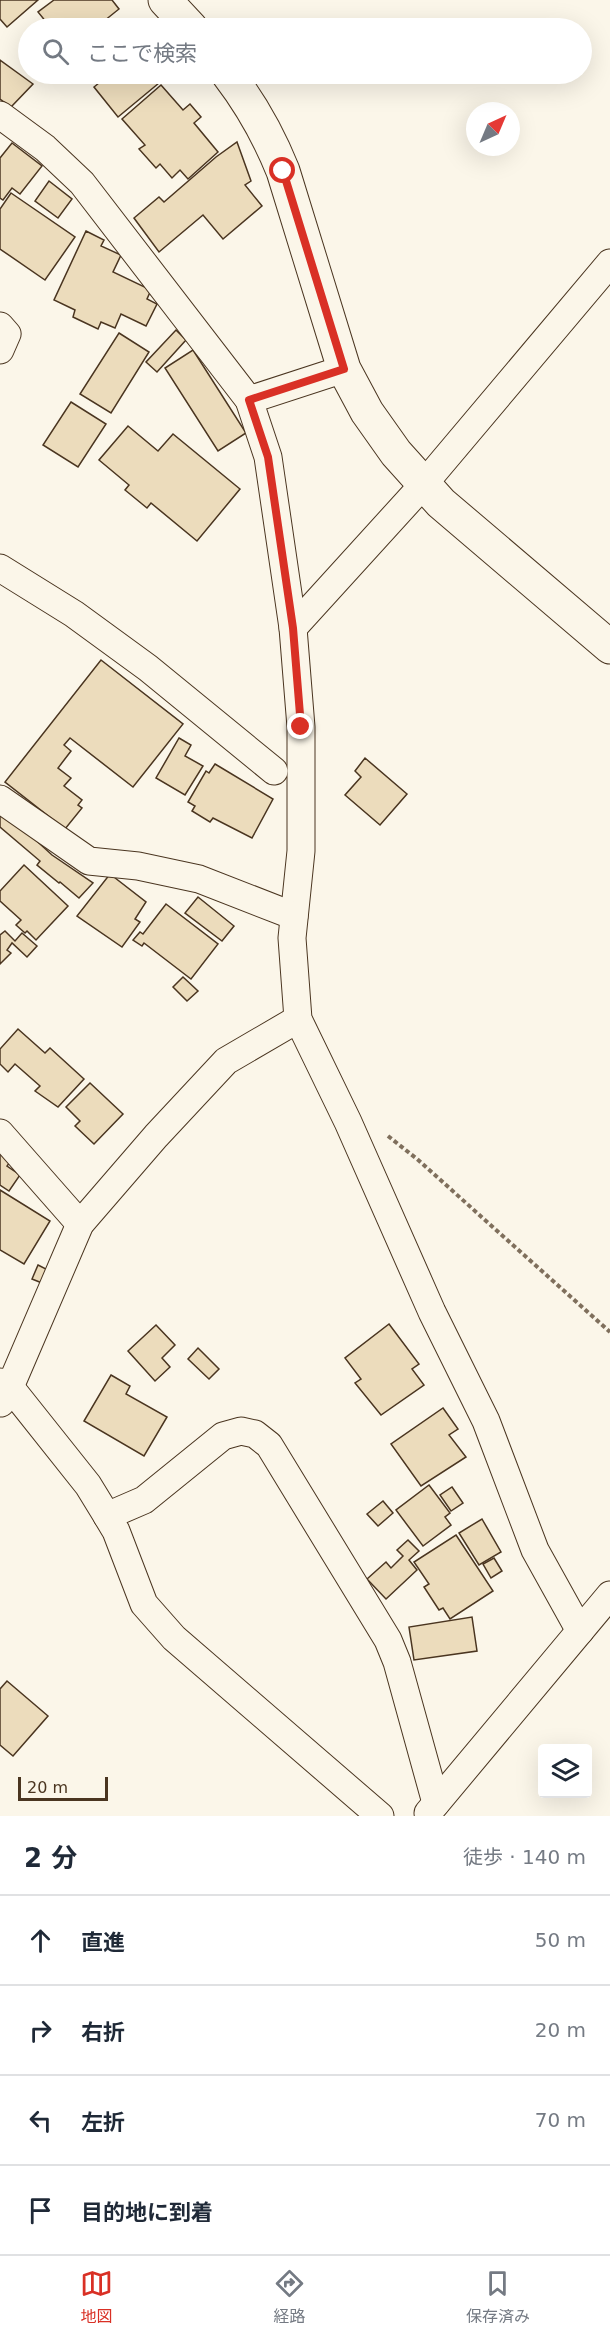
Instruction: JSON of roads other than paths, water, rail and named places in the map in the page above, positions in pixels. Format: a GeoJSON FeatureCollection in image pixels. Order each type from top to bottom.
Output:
{"type":"FeatureCollection","features":[{"type":"Feature","properties":{"kind":"street"},"geometry":{"type":"LineString","coordinates":[[165,0],[182,18]]}},
{"type":"Feature","properties":{"kind":"street"},"geometry":{"type":"LineString","coordinates":[[236,84],[273,146],[344,369],[379,429],[396,453],[441,503],[610,647]]}},
{"type":"Feature","properties":{"kind":"street"},"geometry":{"type":"LineString","coordinates":[[5,129],[45,148],[82,183],[249,400],[268,457],[293,628],[301,738],[301,851],[292,938],[298,1020],[344,1113],[432,1312],[486,1421],[535,1550],[580,1630]]}},
{"type":"Feature","properties":{"kind":"street"},"geometry":{"type":"LineString","coordinates":[[293,628],[423,485],[610,263]]}},
{"type":"Feature","properties":{"kind":"street"},"geometry":{"type":"LineString","coordinates":[[0,326],[7,334],[0,350]]}},
{"type":"Feature","properties":{"kind":"street"},"geometry":{"type":"LineString","coordinates":[[249,400],[344,369]]}},
{"type":"Feature","properties":{"kind":"street"},"geometry":{"type":"LineString","coordinates":[[0,568],[74,614],[139,661],[274,771]]}},
{"type":"Feature","properties":{"kind":"street"},"geometry":{"type":"LineString","coordinates":[[0,799],[89,861],[138,866],[199,879],[294,916]]}},
{"type":"Feature","properties":{"kind":"street"},"geometry":{"type":"LineString","coordinates":[[298,1020],[226,1061],[164,1127],[80,1224],[3,1391],[88,1485],[116,1531],[144,1604],[174,1638],[380,1816]]}},
{"type":"Feature","properties":{"kind":"street"},"geometry":{"type":"LineString","coordinates":[[0,1133],[80,1224]]}},
{"type":"Feature","properties":{"kind":"street"},"geometry":{"type":"LineString","coordinates":[[107,1516],[144,1500],[223,1436],[241,1431],[255,1434],[268,1445],[388,1640],[397,1662],[431,1810]]}},
{"type":"Feature","properties":{"kind":"street"},"geometry":{"type":"LineString","coordinates":[[431,1810],[610,1595]]}}]}
